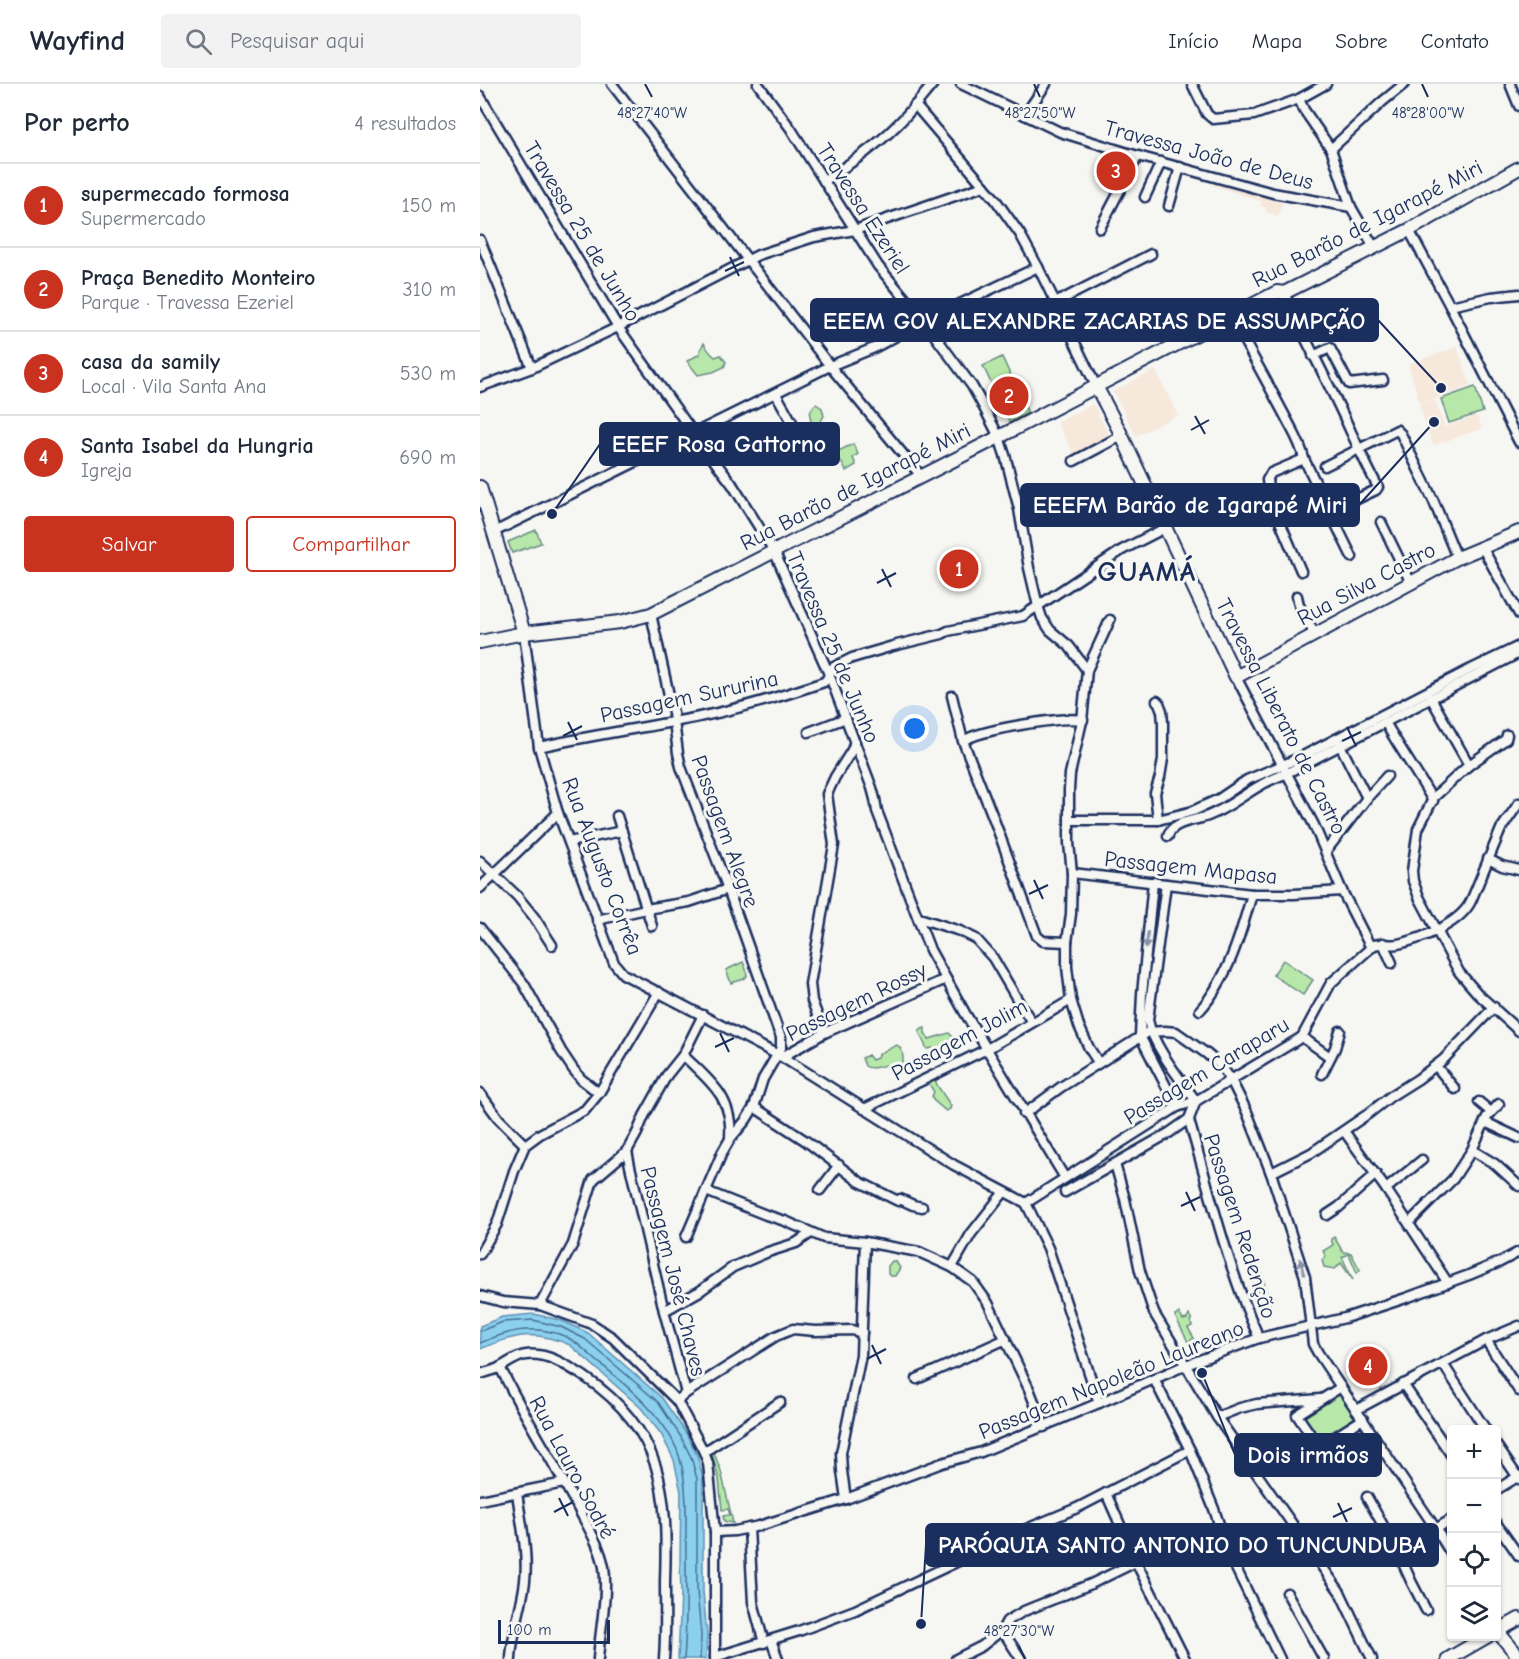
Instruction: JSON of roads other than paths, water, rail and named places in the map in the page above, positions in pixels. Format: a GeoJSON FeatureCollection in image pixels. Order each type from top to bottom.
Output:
{"type":"FeatureCollection","features":[{"type":"Feature","properties":{"kind":"main road","name":"Rua Barão de Igarapé Miri"},"geometry":{"type":"LineString","coordinates":[[480,642],[524,633],[609,624],[651,614],[684,599],[1277,292],[1284,293],[1409,230],[1519,168]]}},
{"type":"Feature","properties":{"kind":"main road","name":"Travessa Liberato de Castro"},"geometry":{"type":"LineString","coordinates":[[1096,386],[1236,677]]}},
{"type":"Feature","properties":{"kind":"main road","name":"Rua Augusto Corrêa"},"geometry":{"type":"LineString","coordinates":[[480,486],[524,633]]}},
{"type":"Feature","properties":{"kind":"main road","name":"Rua Silva Castro"},"geometry":{"type":"LineString","coordinates":[[1236,677],[1457,558],[1519,532]]}},
{"type":"Feature","properties":{"kind":"main road"},"geometry":{"type":"LineString","coordinates":[[1501,1629],[1519,1619]]}},
{"type":"Feature","properties":{"kind":"main road"},"geometry":{"type":"LineString","coordinates":[[1501,1636],[1519,1657]]}},
{"type":"Feature","properties":{"kind":"main road"},"geometry":{"type":"LineString","coordinates":[[1448,1659],[1479,1641]]}},
{"type":"Feature","properties":{"kind":"street"},"geometry":{"type":"LineString","coordinates":[[612,84],[830,366],[921,476]]}},
{"type":"Feature","properties":{"kind":"street","name":"Travessa Ezeriel"},"geometry":{"type":"LineString","coordinates":[[758,84],[792,129],[883,273],[924,321],[972,386],[999,437],[1019,509],[1029,568],[1042,618],[1050,630],[1069,646],[1087,670]]}},
{"type":"Feature","properties":{"kind":"street"},"geometry":{"type":"LineString","coordinates":[[824,181],[861,156],[897,126],[933,84]]}},
{"type":"Feature","properties":{"kind":"street","name":"Travessa João de Deus"},"geometry":{"type":"LineString","coordinates":[[962,84],[1060,132],[1273,193],[1351,207]]}},
{"type":"Feature","properties":{"kind":"street"},"geometry":{"type":"LineString","coordinates":[[1025,115],[1046,84]]}},
{"type":"Feature","properties":{"kind":"street"},"geometry":{"type":"LineString","coordinates":[[1192,84],[1202,105],[1213,119],[1254,115],[1299,99],[1326,84]]}},
{"type":"Feature","properties":{"kind":"street"},"geometry":{"type":"LineString","coordinates":[[1331,149],[1404,84]]}},
{"type":"Feature","properties":{"kind":"street"},"geometry":{"type":"LineString","coordinates":[[1510,84],[1519,105]]}},
{"type":"Feature","properties":{"kind":"street","name":"Travessa 25 de Junho"},"geometry":{"type":"LineString","coordinates":[[480,96],[618,327],[732,484],[774,551],[829,674],[855,740],[877,811],[930,950],[1024,1114],[1065,1178]]}},
{"type":"Feature","properties":{"kind":"street"},"geometry":{"type":"LineString","coordinates":[[1299,99],[1331,149],[1351,207],[1374,247]]}},
{"type":"Feature","properties":{"kind":"street","name":"Travessa Liberato de Castro"},"geometry":{"type":"LineString","coordinates":[[915,105],[1010,218],[1038,267],[1096,386]]}},
{"type":"Feature","properties":{"kind":"street"},"geometry":{"type":"LineString","coordinates":[[1100,228],[1138,156]]}},
{"type":"Feature","properties":{"kind":"street"},"geometry":{"type":"LineString","coordinates":[[1145,197],[1161,162]]}},
{"type":"Feature","properties":{"kind":"street"},"geometry":{"type":"LineString","coordinates":[[1169,206],[1180,167]]}},
{"type":"Feature","properties":{"kind":"street"},"geometry":{"type":"LineString","coordinates":[[480,387],[532,368],[772,250],[814,237],[855,230],[984,186]]}},
{"type":"Feature","properties":{"kind":"street"},"geometry":{"type":"LineString","coordinates":[[1409,230],[1519,442]]}},
{"type":"Feature","properties":{"kind":"street"},"geometry":{"type":"LineString","coordinates":[[480,240],[532,368]]}},
{"type":"Feature","properties":{"kind":"street"},"geometry":{"type":"LineString","coordinates":[[1055,303],[1151,254]]}},
{"type":"Feature","properties":{"kind":"street"},"geometry":{"type":"LineString","coordinates":[[494,532],[830,366],[874,348],[924,321],[1038,267]]}},
{"type":"Feature","properties":{"kind":"street"},"geometry":{"type":"LineString","coordinates":[[1284,293],[1377,488],[1346,504]]}},
{"type":"Feature","properties":{"kind":"street"},"geometry":{"type":"LineString","coordinates":[[1450,306],[1491,297],[1519,294]]}},
{"type":"Feature","properties":{"kind":"street"},"geometry":{"type":"LineString","coordinates":[[1230,316],[1302,449],[1304,459],[1352,557]]}},
{"type":"Feature","properties":{"kind":"street"},"geometry":{"type":"LineString","coordinates":[[1313,356],[1330,348],[1349,384],[1383,380]]}},
{"type":"Feature","properties":{"kind":"street"},"geometry":{"type":"LineString","coordinates":[[776,394],[792,422]]}},
{"type":"Feature","properties":{"kind":"street"},"geometry":{"type":"LineString","coordinates":[[1325,466],[1399,431],[1434,502],[1457,558]]}},
{"type":"Feature","properties":{"kind":"street"},"geometry":{"type":"LineString","coordinates":[[1074,461],[1121,436]]}},
{"type":"Feature","properties":{"kind":"street"},"geometry":{"type":"LineString","coordinates":[[1301,571],[1269,496],[1267,480],[1271,474],[1304,459]]}},
{"type":"Feature","properties":{"kind":"street"},"geometry":{"type":"LineString","coordinates":[[1381,522],[1412,583]]}},
{"type":"Feature","properties":{"kind":"street","name":"Passagem Sururina"},"geometry":{"type":"LineString","coordinates":[[539,747],[674,722],[774,699],[824,682],[832,668],[852,658],[948,631],[1023,616],[1122,550],[1166,528]]}},
{"type":"Feature","properties":{"kind":"street"},"geometry":{"type":"LineString","coordinates":[[1482,547],[1519,614]]}},
{"type":"Feature","properties":{"kind":"street"},"geometry":{"type":"LineString","coordinates":[[1297,596],[1299,605],[1315,635]]}},
{"type":"Feature","properties":{"kind":"street","name":"Passagem Alegre"},"geometry":{"type":"LineString","coordinates":[[651,614],[681,767],[781,1037],[780,1056]]}},
{"type":"Feature","properties":{"kind":"street"},"geometry":{"type":"LineString","coordinates":[[1098,1062],[1079,1026],[1071,1000],[1066,967],[1072,873],[1069,843],[1070,774],[1083,720],[1087,670],[1110,620]]}},
{"type":"Feature","properties":{"kind":"street","name":"Rua Augusto Corrêa"},"geometry":{"type":"LineString","coordinates":[[524,633],[539,747],[558,813],[597,920],[618,969],[623,974],[780,1056],[954,1165],[1026,1203]]}},
{"type":"Feature","properties":{"kind":"street"},"geometry":{"type":"LineString","coordinates":[[1069,820],[1158,820],[1193,811],[1220,799],[1247,780],[1282,765],[1519,646]]}},
{"type":"Feature","properties":{"kind":"street"},"geometry":{"type":"LineString","coordinates":[[1168,836],[1174,827],[1217,812],[1261,785],[1519,653]]}},
{"type":"Feature","properties":{"kind":"street","name":"Travessa Liberato de Castro"},"geometry":{"type":"LineString","coordinates":[[1236,677],[1326,851],[1342,891],[1371,948]]}},
{"type":"Feature","properties":{"kind":"street"},"geometry":{"type":"LineString","coordinates":[[952,696],[963,741],[1037,936],[1042,941],[1067,942]]}},
{"type":"Feature","properties":{"kind":"street"},"geometry":{"type":"LineString","coordinates":[[1431,698],[1469,765]]}},
{"type":"Feature","properties":{"kind":"street"},"geometry":{"type":"LineString","coordinates":[[1157,701],[1162,711],[1163,759],[1155,793],[1158,820]]}},
{"type":"Feature","properties":{"kind":"street"},"geometry":{"type":"LineString","coordinates":[[809,732],[846,718]]}},
{"type":"Feature","properties":{"kind":"street"},"geometry":{"type":"LineString","coordinates":[[963,741],[974,735],[1036,723],[1083,720]]}},
{"type":"Feature","properties":{"kind":"street"},"geometry":{"type":"LineString","coordinates":[[1385,722],[1433,801]]}},
{"type":"Feature","properties":{"kind":"street"},"geometry":{"type":"LineString","coordinates":[[1507,735],[1506,739],[1469,765],[1434,797],[1418,830],[1412,871],[1416,889],[1459,972],[1478,994],[1519,1031]]}},
{"type":"Feature","properties":{"kind":"street"},"geometry":{"type":"LineString","coordinates":[[824,1033],[812,1001],[810,984],[834,853],[834,836],[827,794],[852,750],[855,740]]}},
{"type":"Feature","properties":{"kind":"street"},"geometry":{"type":"LineString","coordinates":[[1340,746],[1367,798]]}},
{"type":"Feature","properties":{"kind":"street"},"geometry":{"type":"LineString","coordinates":[[1326,851],[1387,776]]}},
{"type":"Feature","properties":{"kind":"street","name":"Passagem Caraparu"},"geometry":{"type":"LineString","coordinates":[[1026,1203],[1177,1107],[1196,1101],[1302,1037],[1331,983],[1371,948],[1383,943],[1397,944],[1437,930],[1455,919],[1468,906],[1501,829],[1519,802]]}},
{"type":"Feature","properties":{"kind":"street"},"geometry":{"type":"LineString","coordinates":[[480,888],[558,813]]}},
{"type":"Feature","properties":{"kind":"street"},"geometry":{"type":"LineString","coordinates":[[617,816],[652,926]]}},
{"type":"Feature","properties":{"kind":"street"},"geometry":{"type":"LineString","coordinates":[[569,842],[622,831]]}},
{"type":"Feature","properties":{"kind":"street"},"geometry":{"type":"LineString","coordinates":[[1488,859],[1502,866],[1519,870]]}},
{"type":"Feature","properties":{"kind":"street"},"geometry":{"type":"LineString","coordinates":[[480,861],[517,896],[552,945]]}},
{"type":"Feature","properties":{"kind":"street","name":"Passagem Mapasa"},"geometry":{"type":"LineString","coordinates":[[1072,873],[1252,894],[1342,891]]}},
{"type":"Feature","properties":{"kind":"street"},"geometry":{"type":"LineString","coordinates":[[1159,883],[1146,1033],[1196,1101]]}},
{"type":"Feature","properties":{"kind":"street"},"geometry":{"type":"LineString","coordinates":[[1159,883],[1142,994],[1146,1033],[1177,1107]]}},
{"type":"Feature","properties":{"kind":"street"},"geometry":{"type":"LineString","coordinates":[[597,920],[689,902],[728,889]]}},
{"type":"Feature","properties":{"kind":"street"},"geometry":{"type":"LineString","coordinates":[[1200,1010],[1227,965],[1243,927],[1252,894]]}},
{"type":"Feature","properties":{"kind":"street"},"geometry":{"type":"LineString","coordinates":[[919,918],[960,931],[976,939],[993,958],[1032,1022]]}},
{"type":"Feature","properties":{"kind":"street"},"geometry":{"type":"LineString","coordinates":[[480,928],[524,984],[573,1069],[581,1079],[599,1093]]}},
{"type":"Feature","properties":{"kind":"street"},"geometry":{"type":"LineString","coordinates":[[1383,943],[1392,963]]}},
{"type":"Feature","properties":{"kind":"street","name":"Passagem Rossy"},"geometry":{"type":"LineString","coordinates":[[686,1237],[715,1167],[730,1139],[754,1107],[763,1079],[780,1056],[824,1033],[946,979]]}},
{"type":"Feature","properties":{"kind":"street"},"geometry":{"type":"LineString","coordinates":[[480,1254],[496,1224],[525,1145],[540,1134],[585,1110],[599,1093],[659,992]]}},
{"type":"Feature","properties":{"kind":"street","name":"Passagem Jolim"},"geometry":{"type":"LineString","coordinates":[[864,1109],[987,1049],[1071,1000]]}},
{"type":"Feature","properties":{"kind":"street"},"geometry":{"type":"LineString","coordinates":[[1271,1173],[1311,1154],[1436,1066],[1494,1007]]}},
{"type":"Feature","properties":{"kind":"street"},"geometry":{"type":"LineString","coordinates":[[540,1305],[573,1244],[593,1180],[627,1151],[667,1075],[683,1055],[703,1015]]}},
{"type":"Feature","properties":{"kind":"street"},"geometry":{"type":"LineString","coordinates":[[1024,1114],[1098,1062],[1146,1033],[1170,1031],[1181,1035],[1222,1067],[1247,1112],[1271,1173],[1303,1268],[1313,1344],[1447,1547]]}},
{"type":"Feature","properties":{"kind":"street"},"geometry":{"type":"LineString","coordinates":[[1322,1074],[1340,1031]]}},
{"type":"Feature","properties":{"kind":"street"},"geometry":{"type":"LineString","coordinates":[[1302,1037],[1330,1057]]}},
{"type":"Feature","properties":{"kind":"street"},"geometry":{"type":"LineString","coordinates":[[683,1055],[721,1094],[731,1125],[730,1139]]}},
{"type":"Feature","properties":{"kind":"street"},"geometry":{"type":"LineString","coordinates":[[1436,1066],[1455,1089]]}},
{"type":"Feature","properties":{"kind":"street"},"geometry":{"type":"LineString","coordinates":[[481,1097],[498,1119],[525,1145]]}},
{"type":"Feature","properties":{"kind":"street","name":"Passagem Redenção"},"geometry":{"type":"LineString","coordinates":[[1196,1101],[1189,1119],[1233,1274],[1259,1338]]}},
{"type":"Feature","properties":{"kind":"street"},"geometry":{"type":"LineString","coordinates":[[1479,1102],[1491,1112]]}},
{"type":"Feature","properties":{"kind":"street"},"geometry":{"type":"LineString","coordinates":[[1409,1223],[1453,1179],[1491,1112],[1499,1104]]}},
{"type":"Feature","properties":{"kind":"street"},"geometry":{"type":"LineString","coordinates":[[754,1107],[873,1190],[898,1202],[900,1199],[922,1207]]}},
{"type":"Feature","properties":{"kind":"street","name":"Passagem Caraparu"},"geometry":{"type":"LineString","coordinates":[[1065,1192],[1169,1133],[1189,1119]]}},
{"type":"Feature","properties":{"kind":"street"},"geometry":{"type":"LineString","coordinates":[[1485,1122],[1519,1138]]}},
{"type":"Feature","properties":{"kind":"street"},"geometry":{"type":"LineString","coordinates":[[1344,1131],[1376,1174],[1448,1283]]}},
{"type":"Feature","properties":{"kind":"street"},"geometry":{"type":"LineString","coordinates":[[1473,1147],[1519,1186]]}},
{"type":"Feature","properties":{"kind":"street","name":"Passagem José Chaves"},"geometry":{"type":"LineString","coordinates":[[627,1151],[664,1311],[686,1393],[677,1401],[708,1463],[715,1532],[715,1658]]}},
{"type":"Feature","properties":{"kind":"street"},"geometry":{"type":"LineString","coordinates":[[1386,1189],[1422,1160]]}},
{"type":"Feature","properties":{"kind":"street"},"geometry":{"type":"LineString","coordinates":[[1115,1164],[1146,1293],[1164,1331],[1217,1417],[1340,1592],[1372,1659]]}},
{"type":"Feature","properties":{"kind":"street"},"geometry":{"type":"LineString","coordinates":[[820,1190],[839,1165]]}},
{"type":"Feature","properties":{"kind":"street"},"geometry":{"type":"LineString","coordinates":[[1326,1215],[1339,1207],[1376,1174]]}},
{"type":"Feature","properties":{"kind":"street"},"geometry":{"type":"LineString","coordinates":[[706,1191],[824,1238],[865,1242],[919,1252],[952,1267],[972,1281],[988,1303],[1029,1389],[1044,1427]]}},
{"type":"Feature","properties":{"kind":"street"},"geometry":{"type":"LineString","coordinates":[[952,1267],[976,1227],[1004,1192]]}},
{"type":"Feature","properties":{"kind":"street"},"geometry":{"type":"LineString","coordinates":[[1026,1203],[1048,1248],[1099,1403]]}},
{"type":"Feature","properties":{"kind":"street"},"geometry":{"type":"LineString","coordinates":[[664,1311],[700,1291],[733,1267],[796,1243],[811,1233]]}},
{"type":"Feature","properties":{"kind":"street"},"geometry":{"type":"LineString","coordinates":[[846,1499],[842,1453],[861,1355],[865,1242]]}},
{"type":"Feature","properties":{"kind":"street","name":"Passagem Napoleão Laureano"},"geometry":{"type":"LineString","coordinates":[[715,1532],[749,1528],[846,1499],[942,1463],[981,1452],[1186,1365],[1259,1338],[1345,1318],[1448,1283],[1519,1252]]}},
{"type":"Feature","properties":{"kind":"street"},"geometry":{"type":"LineString","coordinates":[[480,1296],[503,1302],[540,1305],[592,1324],[613,1338],[677,1401]]}},
{"type":"Feature","properties":{"kind":"street"},"geometry":{"type":"LineString","coordinates":[[1356,1410],[1486,1340],[1519,1326]]}},
{"type":"Feature","properties":{"kind":"street"},"geometry":{"type":"LineString","coordinates":[[686,1393],[776,1336],[793,1329],[815,1332],[852,1330],[862,1333]]}},
{"type":"Feature","properties":{"kind":"street"},"geometry":{"type":"LineString","coordinates":[[917,1379],[1006,1340]]}},
{"type":"Feature","properties":{"kind":"street"},"geometry":{"type":"LineString","coordinates":[[1486,1340],[1519,1391]]}},
{"type":"Feature","properties":{"kind":"street"},"geometry":{"type":"LineString","coordinates":[[480,1374],[525,1355],[549,1358],[565,1365],[603,1390],[623,1410],[646,1442],[656,1464],[663,1497],[667,1543],[664,1659]]}},
{"type":"Feature","properties":{"kind":"street"},"geometry":{"type":"LineString","coordinates":[[1443,1364],[1483,1425]]}},
{"type":"Feature","properties":{"kind":"street","name":"Rua Lauro Sodré"},"geometry":{"type":"LineString","coordinates":[[500,1367],[591,1533],[603,1566],[604,1582],[598,1659]]}},
{"type":"Feature","properties":{"kind":"street"},"geometry":{"type":"LineString","coordinates":[[1154,1379],[1190,1450],[1229,1554],[1281,1659]]}},
{"type":"Feature","properties":{"kind":"street"},"geometry":{"type":"LineString","coordinates":[[1403,1384],[1447,1449]]}},
{"type":"Feature","properties":{"kind":"street"},"geometry":{"type":"LineString","coordinates":[[1341,1387],[1297,1415],[1319,1447],[1363,1419]]}},
{"type":"Feature","properties":{"kind":"street"},"geometry":{"type":"LineString","coordinates":[[1217,1417],[1257,1404],[1321,1399]]}},
{"type":"Feature","properties":{"kind":"street"},"geometry":{"type":"LineString","coordinates":[[704,1452],[780,1402]]}},
{"type":"Feature","properties":{"kind":"street"},"geometry":{"type":"LineString","coordinates":[[715,1658],[855,1610],[1024,1530],[1077,1508],[1190,1450]]}},
{"type":"Feature","properties":{"kind":"street"},"geometry":{"type":"LineString","coordinates":[[1501,1451],[1519,1477],[1501,1488]]}},
{"type":"Feature","properties":{"kind":"street"},"geometry":{"type":"LineString","coordinates":[[480,1500],[564,1483]]}},
{"type":"Feature","properties":{"kind":"street"},"geometry":{"type":"LineString","coordinates":[[511,1659],[526,1570],[518,1493]]}},
{"type":"Feature","properties":{"kind":"street"},"geometry":{"type":"LineString","coordinates":[[1106,1493],[1136,1562],[1185,1659]]}},
{"type":"Feature","properties":{"kind":"street"},"geometry":{"type":"LineString","coordinates":[[1367,1497],[1398,1551],[1426,1610]]}},
{"type":"Feature","properties":{"kind":"street"},"geometry":{"type":"LineString","coordinates":[[1398,1551],[1447,1522]]}},
{"type":"Feature","properties":{"kind":"street"},"geometry":{"type":"LineString","coordinates":[[749,1528],[753,1602],[767,1641],[778,1659]]}},
{"type":"Feature","properties":{"kind":"street"},"geometry":{"type":"LineString","coordinates":[[1501,1529],[1519,1556]]}},
{"type":"Feature","properties":{"kind":"street"},"geometry":{"type":"LineString","coordinates":[[956,1659],[982,1646],[1002,1630],[1007,1621],[1024,1611],[1091,1584],[1136,1562]]}},
{"type":"Feature","properties":{"kind":"street"},"geometry":{"type":"LineString","coordinates":[[1287,1593],[1324,1659]]}},
{"type":"Feature","properties":{"kind":"street"},"geometry":{"type":"LineString","coordinates":[[1002,1630],[1021,1659]]}},
{"type":"Feature","properties":{"kind":"water"},"geometry":{"type":"Polygon","coordinates":[[[534,1314],[563,1321],[588,1333],[662,1398],[686,1433],[697,1455],[703,1478],[703,1591],[707,1635],[706,1659],[678,1659],[681,1594],[681,1492],[674,1460],[661,1434],[641,1408],[570,1345],[545,1337],[525,1336],[504,1340],[480,1349],[480,1326],[502,1317],[534,1314]]]}},
{"type":"Feature","properties":{"kind":"place","name":"casa da samily"},"geometry":{"type":"Point","coordinates":[1116,171]}},
{"type":"Feature","properties":{"kind":"place","name":"EEEM GOV ALEXANDRE ZACARIAS DE ASSUMPÇÃO"},"geometry":{"type":"Point","coordinates":[1441,388]}},
{"type":"Feature","properties":{"kind":"place","name":"Praça Benedito Monteiro"},"geometry":{"type":"Point","coordinates":[1009,396]}},
{"type":"Feature","properties":{"kind":"place","name":"EEEFM Barão de Igarapé Miri"},"geometry":{"type":"Point","coordinates":[1434,422]}},
{"type":"Feature","properties":{"kind":"place","name":"EEEF Rosa Gattorno"},"geometry":{"type":"Point","coordinates":[552,514]}},
{"type":"Feature","properties":{"kind":"place","name":"supermecado formosa"},"geometry":{"type":"Point","coordinates":[959,569]}},
{"type":"Feature","properties":{"kind":"place","name":"Santa Isabel da Hungria"},"geometry":{"type":"Point","coordinates":[1368,1366]}},
{"type":"Feature","properties":{"kind":"place","name":"Dois irmãos"},"geometry":{"type":"Point","coordinates":[1202,1373]}},
{"type":"Feature","properties":{"kind":"place","name":"PARÓQUIA SANTO ANTONIO DO TUNCUNDUBA"},"geometry":{"type":"Point","coordinates":[921,1624]}},
{"type":"Feature","properties":{"kind":"district","name":"GUAMÁ"},"geometry":{"type":"Point","coordinates":[1147,571]}}]}
